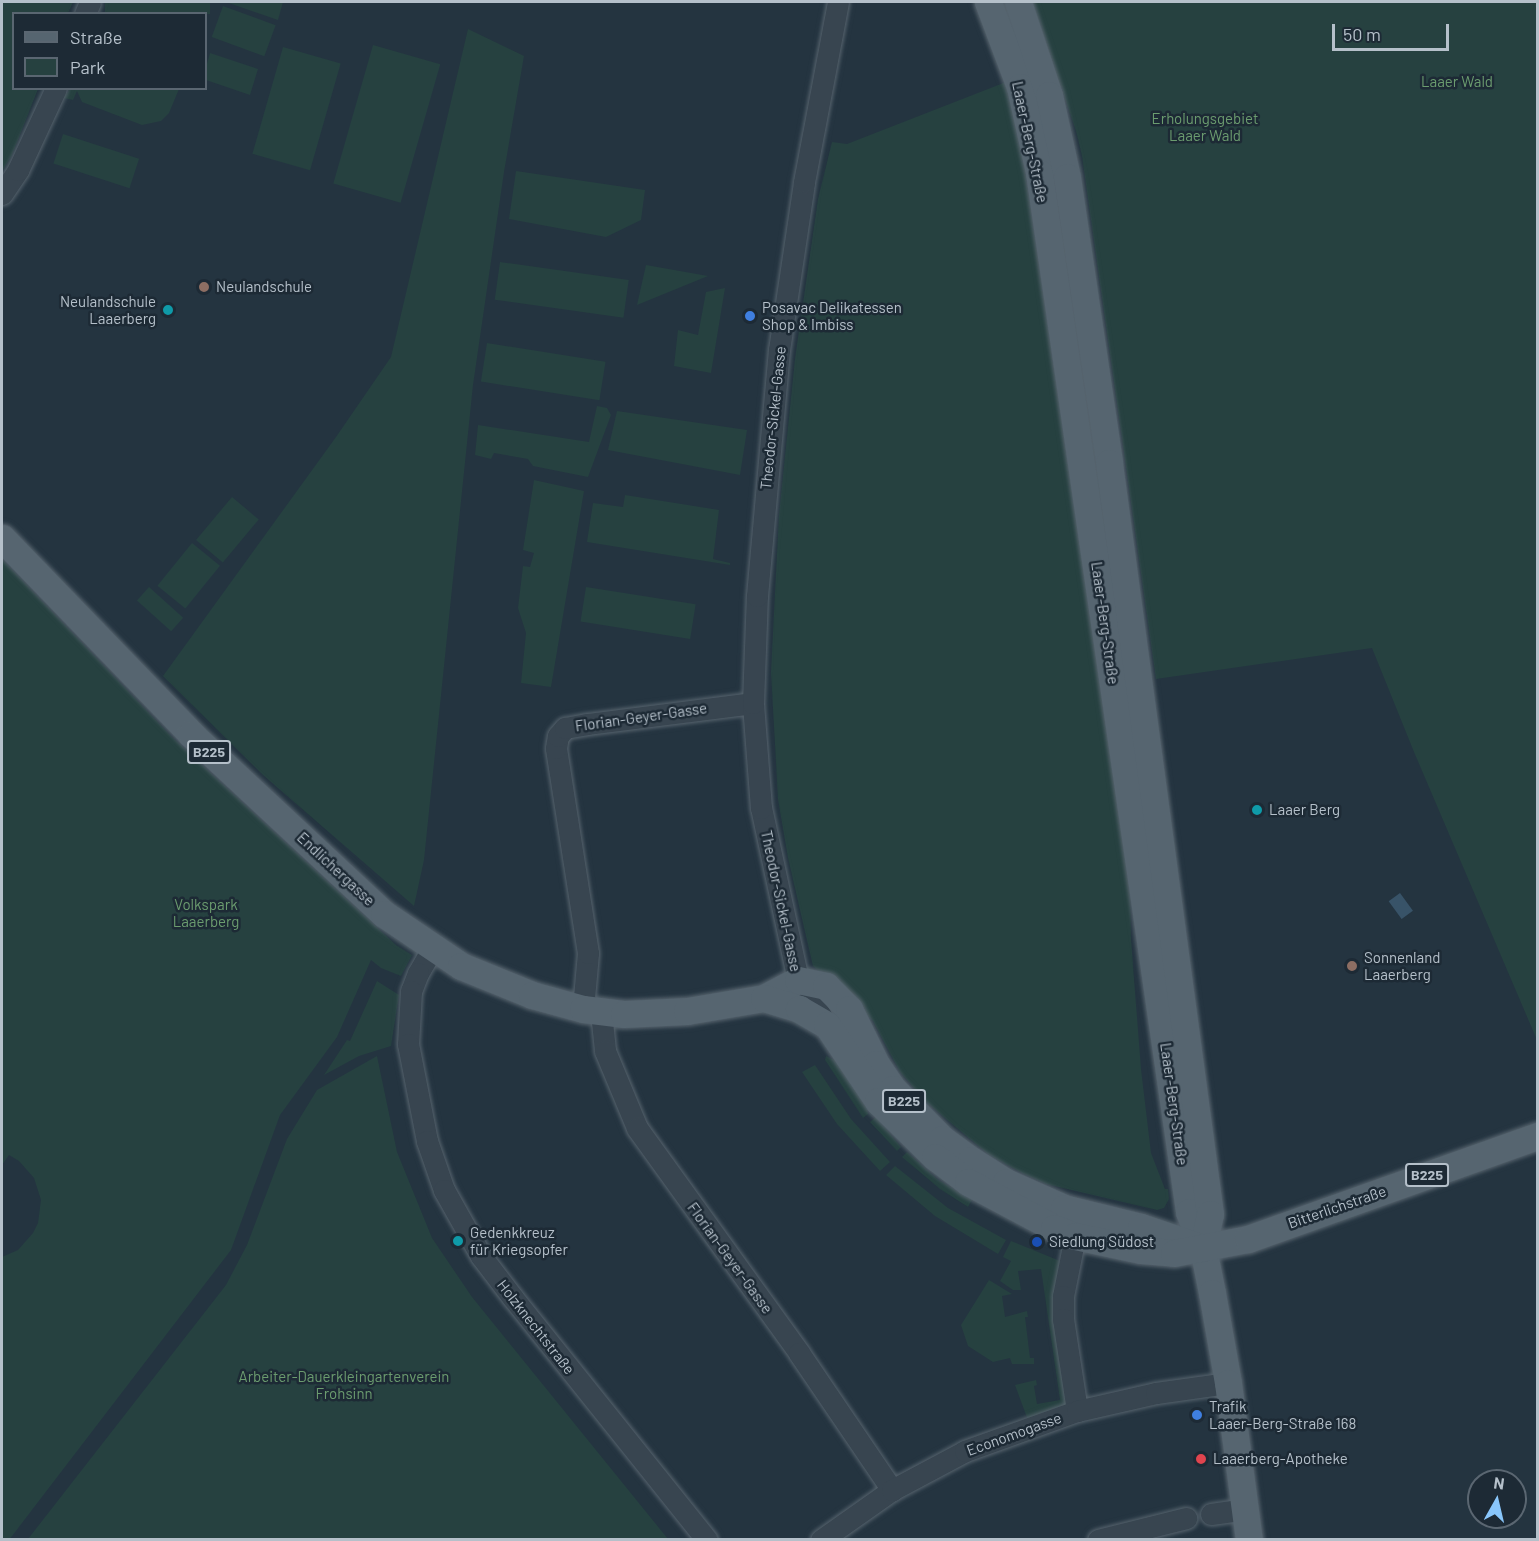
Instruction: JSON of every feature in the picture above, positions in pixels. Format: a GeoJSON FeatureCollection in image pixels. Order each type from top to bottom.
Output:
{"type":"FeatureCollection","features":[{"type":"Feature","properties":{"kind":"main road","name":"Laaer-Berg-Straße"},"geometry":{"type":"LineString","coordinates":[[988,2],[1020,87],[1039,173],[1188,1204],[1203,1248],[1228,1383],[1249,1539]]}},
{"type":"Feature","properties":{"kind":"main road","name":"Laaer-Berg-Straße"},"geometry":{"type":"LineString","coordinates":[[1018,2],[1049,95],[1067,177],[1109,464],[1210,1214],[1203,1248]]}},
{"type":"Feature","properties":{"kind":"main road","name":"Endlichergasse"},"geometry":{"type":"LineString","coordinates":[[2,538],[191,734],[384,914],[432,949],[461,966],[514,990],[592,1010],[646,1014],[687,1011],[764,998],[798,980]]}},
{"type":"Feature","properties":{"kind":"main road","name":"Theodor-Sickel-Gasse"},"geometry":{"type":"LineString","coordinates":[[798,980],[826,986],[837,994],[849,1009],[876,1064],[893,1089],[942,1139],[970,1161],[1006,1182],[1056,1205],[1141,1227],[1203,1248]]}},
{"type":"Feature","properties":{"kind":"main road","name":"Endlichergasse"},"geometry":{"type":"LineString","coordinates":[[764,998],[799,1009],[827,1025]]}},
{"type":"Feature","properties":{"kind":"main road","name":"B225"},"geometry":{"type":"LineString","coordinates":[[827,1025],[878,1101],[935,1157],[968,1182],[1042,1223],[1075,1236],[1149,1251],[1174,1253],[1203,1248]]}},
{"type":"Feature","properties":{"kind":"main road","name":"Bitterlichstraße"},"geometry":{"type":"LineString","coordinates":[[1203,1248],[1248,1239],[1538,1136]]}},
{"type":"Feature","properties":{"kind":"street","name":"Theodor-Sickel-Gasse"},"geometry":{"type":"LineString","coordinates":[[798,980],[761,808],[753,703],[759,571],[779,350],[804,182],[838,2]]}},
{"type":"Feature","properties":{"kind":"street"},"geometry":{"type":"LineString","coordinates":[[2,194],[18,170],[55,90]]}},
{"type":"Feature","properties":{"kind":"street","name":"Florian-Geyer-Gasse"},"geometry":{"type":"LineString","coordinates":[[753,703],[587,724],[564,728],[558,736],[556,748],[588,953],[592,1010],[604,1051],[637,1128],[799,1353],[892,1490]]}},
{"type":"Feature","properties":{"kind":"street","name":"Holzknechtstraße"},"geometry":{"type":"LineString","coordinates":[[432,949],[411,991],[408,1044],[427,1141],[444,1191],[481,1256],[707,1539]]}},
{"type":"Feature","properties":{"kind":"street"},"geometry":{"type":"LineString","coordinates":[[798,980],[827,1025]]}},
{"type":"Feature","properties":{"kind":"street"},"geometry":{"type":"LineString","coordinates":[[1075,1236],[1063,1296],[1063,1319],[1077,1410]]}},
{"type":"Feature","properties":{"kind":"street","name":"Economogasse"},"geometry":{"type":"LineString","coordinates":[[821,1539],[892,1490],[965,1451],[1077,1410],[1156,1393],[1228,1383]]}},
{"type":"Feature","properties":{"kind":"street"},"geometry":{"type":"LineString","coordinates":[[1211,1514],[1245,1509]]}},
{"type":"Feature","properties":{"kind":"street"},"geometry":{"type":"LineString","coordinates":[[1098,1539],[1186,1518]]}},
{"type":"Feature","properties":{"kind":"green space"},"geometry":{"type":"Polygon","coordinates":[[[2,2],[73,2],[68,12],[12,12],[12,90],[38,90],[12,155],[2,171],[2,2]]]}},
{"type":"Feature","properties":{"kind":"green space"},"geometry":{"type":"Polygon","coordinates":[[[105,2],[210,2],[210,14],[207,12],[105,12],[105,2]]]}},
{"type":"Feature","properties":{"kind":"green space"},"geometry":{"type":"Polygon","coordinates":[[[226,2],[283,2],[278,20],[226,2]]]}},
{"type":"Feature","properties":{"kind":"green space"},"geometry":{"type":"Polygon","coordinates":[[[1032,2],[1537,2],[1537,1040],[1372,648],[1156,679],[1082,156],[1076,131],[1032,2]]]}},
{"type":"Feature","properties":{"kind":"green space"},"geometry":{"type":"Polygon","coordinates":[[[223,6],[276,25],[264,56],[212,37],[223,6]]]}},
{"type":"Feature","properties":{"kind":"green space"},"geometry":{"type":"Polygon","coordinates":[[[468,29],[524,56],[504,172],[473,385],[424,860],[414,906],[263,775],[163,676],[391,357],[468,29]]]}},
{"type":"Feature","properties":{"kind":"green space"},"geometry":{"type":"Polygon","coordinates":[[[373,45],[440,64],[401,203],[333,183],[373,45]]]}},
{"type":"Feature","properties":{"kind":"green space"},"geometry":{"type":"Polygon","coordinates":[[[283,47],[341,64],[310,170],[252,154],[283,47]]]}},
{"type":"Feature","properties":{"kind":"green space"},"geometry":{"type":"Polygon","coordinates":[[[210,53],[258,69],[250,95],[207,80],[207,64],[210,53]]]}},
{"type":"Feature","properties":{"kind":"green space"},"geometry":{"type":"Polygon","coordinates":[[[1006,82],[1020,135],[1130,883],[1131,939],[1141,1069],[1151,1153],[1165,1189],[1168,1189],[1169,1199],[1164,1208],[1157,1210],[1046,1184],[1022,1173],[989,1155],[926,1102],[900,1072],[873,1021],[813,966],[788,858],[778,799],[771,672],[779,515],[795,359],[818,199],[832,142],[847,144],[1006,82]]]}},
{"type":"Feature","properties":{"kind":"green space"},"geometry":{"type":"Polygon","coordinates":[[[69,90],[179,90],[169,113],[161,121],[142,125],[82,102],[77,91],[73,100],[64,98],[69,90]]]}},
{"type":"Feature","properties":{"kind":"green space"},"geometry":{"type":"Polygon","coordinates":[[[63,134],[139,159],[130,188],[53,163],[63,134]]]}},
{"type":"Feature","properties":{"kind":"green space"},"geometry":{"type":"Polygon","coordinates":[[[516,171],[645,190],[641,220],[606,237],[509,219],[516,171]]]}},
{"type":"Feature","properties":{"kind":"green space"},"geometry":{"type":"Polygon","coordinates":[[[500,262],[629,280],[623,318],[495,300],[500,262]]]}},
{"type":"Feature","properties":{"kind":"green space"},"geometry":{"type":"Polygon","coordinates":[[[646,265],[708,276],[637,305],[646,265]]]}},
{"type":"Feature","properties":{"kind":"green space"},"geometry":{"type":"Polygon","coordinates":[[[725,288],[711,373],[674,366],[678,330],[698,335],[706,292],[725,288]]]}},
{"type":"Feature","properties":{"kind":"green space"},"geometry":{"type":"Polygon","coordinates":[[[487,343],[606,362],[599,400],[481,382],[487,343]]]}},
{"type":"Feature","properties":{"kind":"green space"},"geometry":{"type":"Polygon","coordinates":[[[597,406],[607,408],[611,415],[588,477],[533,466],[528,459],[494,453],[491,459],[475,455],[478,425],[589,442],[597,406]]]}},
{"type":"Feature","properties":{"kind":"green space"},"geometry":{"type":"Polygon","coordinates":[[[617,411],[747,430],[740,475],[608,450],[617,411]]]}},
{"type":"Feature","properties":{"kind":"green space"},"geometry":{"type":"Polygon","coordinates":[[[534,480],[584,491],[551,687],[521,683],[526,633],[518,608],[523,566],[530,567],[534,553],[523,550],[534,480]]]}},
{"type":"Feature","properties":{"kind":"green space"},"geometry":{"type":"Polygon","coordinates":[[[625,495],[719,510],[713,559],[730,563],[730,565],[587,542],[593,503],[623,507],[625,495]]]}},
{"type":"Feature","properties":{"kind":"green space"},"geometry":{"type":"Polygon","coordinates":[[[232,497],[259,519],[223,562],[196,540],[232,497]]]}},
{"type":"Feature","properties":{"kind":"green space"},"geometry":{"type":"Polygon","coordinates":[[[192,543],[220,566],[185,608],[157,586],[192,543]]]}},
{"type":"Feature","properties":{"kind":"green space","name":"Volkspark Laaerberg"},"geometry":{"type":"Polygon","coordinates":[[[2,559],[172,737],[396,945],[412,955],[401,976],[381,968],[371,960],[337,1037],[280,1115],[231,1250],[9,1540],[2,1539],[2,1257],[18,1250],[33,1233],[38,1223],[41,1200],[34,1178],[19,1161],[9,1155],[2,1165],[2,559]]]}},
{"type":"Feature","properties":{"kind":"green space"},"geometry":{"type":"Polygon","coordinates":[[[149,587],[183,618],[171,631],[137,600],[149,587]]]}},
{"type":"Feature","properties":{"kind":"green space"},"geometry":{"type":"Polygon","coordinates":[[[586,587],[696,604],[690,639],[581,622],[586,587]]]}},
{"type":"Feature","properties":{"kind":"green space"},"geometry":{"type":"Polygon","coordinates":[[[377,981],[399,995],[391,1046],[359,1056],[324,1075],[347,1040],[350,1041],[377,981]]]}},
{"type":"Feature","properties":{"kind":"green space","name":"Arbeiter-Dauerkleingartenverein Frohsinn"},"geometry":{"type":"Polygon","coordinates":[[[377,1056],[397,1152],[432,1238],[472,1297],[668,1539],[28,1539],[226,1285],[247,1245],[287,1139],[317,1090],[377,1056]]]}},
{"type":"Feature","properties":{"kind":"green space"},"geometry":{"type":"Polygon","coordinates":[[[826,1056],[836,1061],[867,1106],[868,1114],[863,1118],[825,1060],[826,1056]]]}},
{"type":"Feature","properties":{"kind":"green space"},"geometry":{"type":"Polygon","coordinates":[[[815,1065],[851,1119],[890,1162],[880,1171],[837,1124],[802,1072],[815,1065]]]}},
{"type":"Feature","properties":{"kind":"green space"},"geometry":{"type":"Polygon","coordinates":[[[876,1117],[901,1147],[897,1151],[870,1122],[876,1117]]]}},
{"type":"Feature","properties":{"kind":"green space"},"geometry":{"type":"Polygon","coordinates":[[[907,1152],[937,1179],[972,1200],[968,1207],[940,1189],[902,1157],[907,1152]]]}},
{"type":"Feature","properties":{"kind":"green space"},"geometry":{"type":"Polygon","coordinates":[[[895,1166],[948,1208],[1006,1240],[998,1254],[935,1216],[886,1175],[895,1166]]]}},
{"type":"Feature","properties":{"kind":"green space"},"geometry":{"type":"Polygon","coordinates":[[[1011,1241],[1060,1261],[1069,1399],[1063,1409],[1029,1423],[1015,1385],[1036,1380],[1037,1385],[1034,1386],[1037,1404],[1060,1400],[1041,1269],[1018,1271],[1021,1290],[1013,1290],[1000,1281],[1011,1261],[1003,1257],[1011,1241]]]}},
{"type":"Feature","properties":{"kind":"green space"},"geometry":{"type":"Polygon","coordinates":[[[989,1280],[1012,1294],[1002,1296],[1005,1317],[1027,1311],[1028,1317],[1025,1317],[1030,1358],[1034,1358],[1034,1364],[1012,1364],[1010,1358],[993,1362],[968,1346],[961,1325],[989,1280]]]}},
{"type":"Feature","properties":{"kind":"water"},"geometry":{"type":"Polygon","coordinates":[[[1400,893],[1413,911],[1402,919],[1389,901],[1400,893]]]}},
{"type":"Feature","properties":{"kind":"place","name":"Neulandschule"},"geometry":{"type":"Point","coordinates":[204,287]}},
{"type":"Feature","properties":{"kind":"place","name":"Neulandschule Laaerberg"},"geometry":{"type":"Point","coordinates":[168,310]}},
{"type":"Feature","properties":{"kind":"place","name":"Posavac Delikatessen Shop & Imbiss"},"geometry":{"type":"Point","coordinates":[750,316]}},
{"type":"Feature","properties":{"kind":"place","name":"Laaer Berg"},"geometry":{"type":"Point","coordinates":[1257,810]}},
{"type":"Feature","properties":{"kind":"place","name":"Sonnenland Laaerberg"},"geometry":{"type":"Point","coordinates":[1352,966]}},
{"type":"Feature","properties":{"kind":"place","name":"Gedenkkreuz für Kriegsopfer"},"geometry":{"type":"Point","coordinates":[458,1241]}},
{"type":"Feature","properties":{"kind":"place","name":"Siedlung Südost"},"geometry":{"type":"Point","coordinates":[1037,1242]}},
{"type":"Feature","properties":{"kind":"place","name":"Trafik Laaer-Berg-Straße 168"},"geometry":{"type":"Point","coordinates":[1197,1415]}},
{"type":"Feature","properties":{"kind":"place","name":"Laaerberg-Apotheke"},"geometry":{"type":"Point","coordinates":[1201,1459]}},
{"type":"Feature","properties":{"kind":"park label","name":"Laaer Wald"},"geometry":{"type":"Point","coordinates":[1457,82]}},
{"type":"Feature","properties":{"kind":"park label","name":"Erholungsgebiet Laaer Wald"},"geometry":{"type":"Point","coordinates":[1205,126]}}]}
